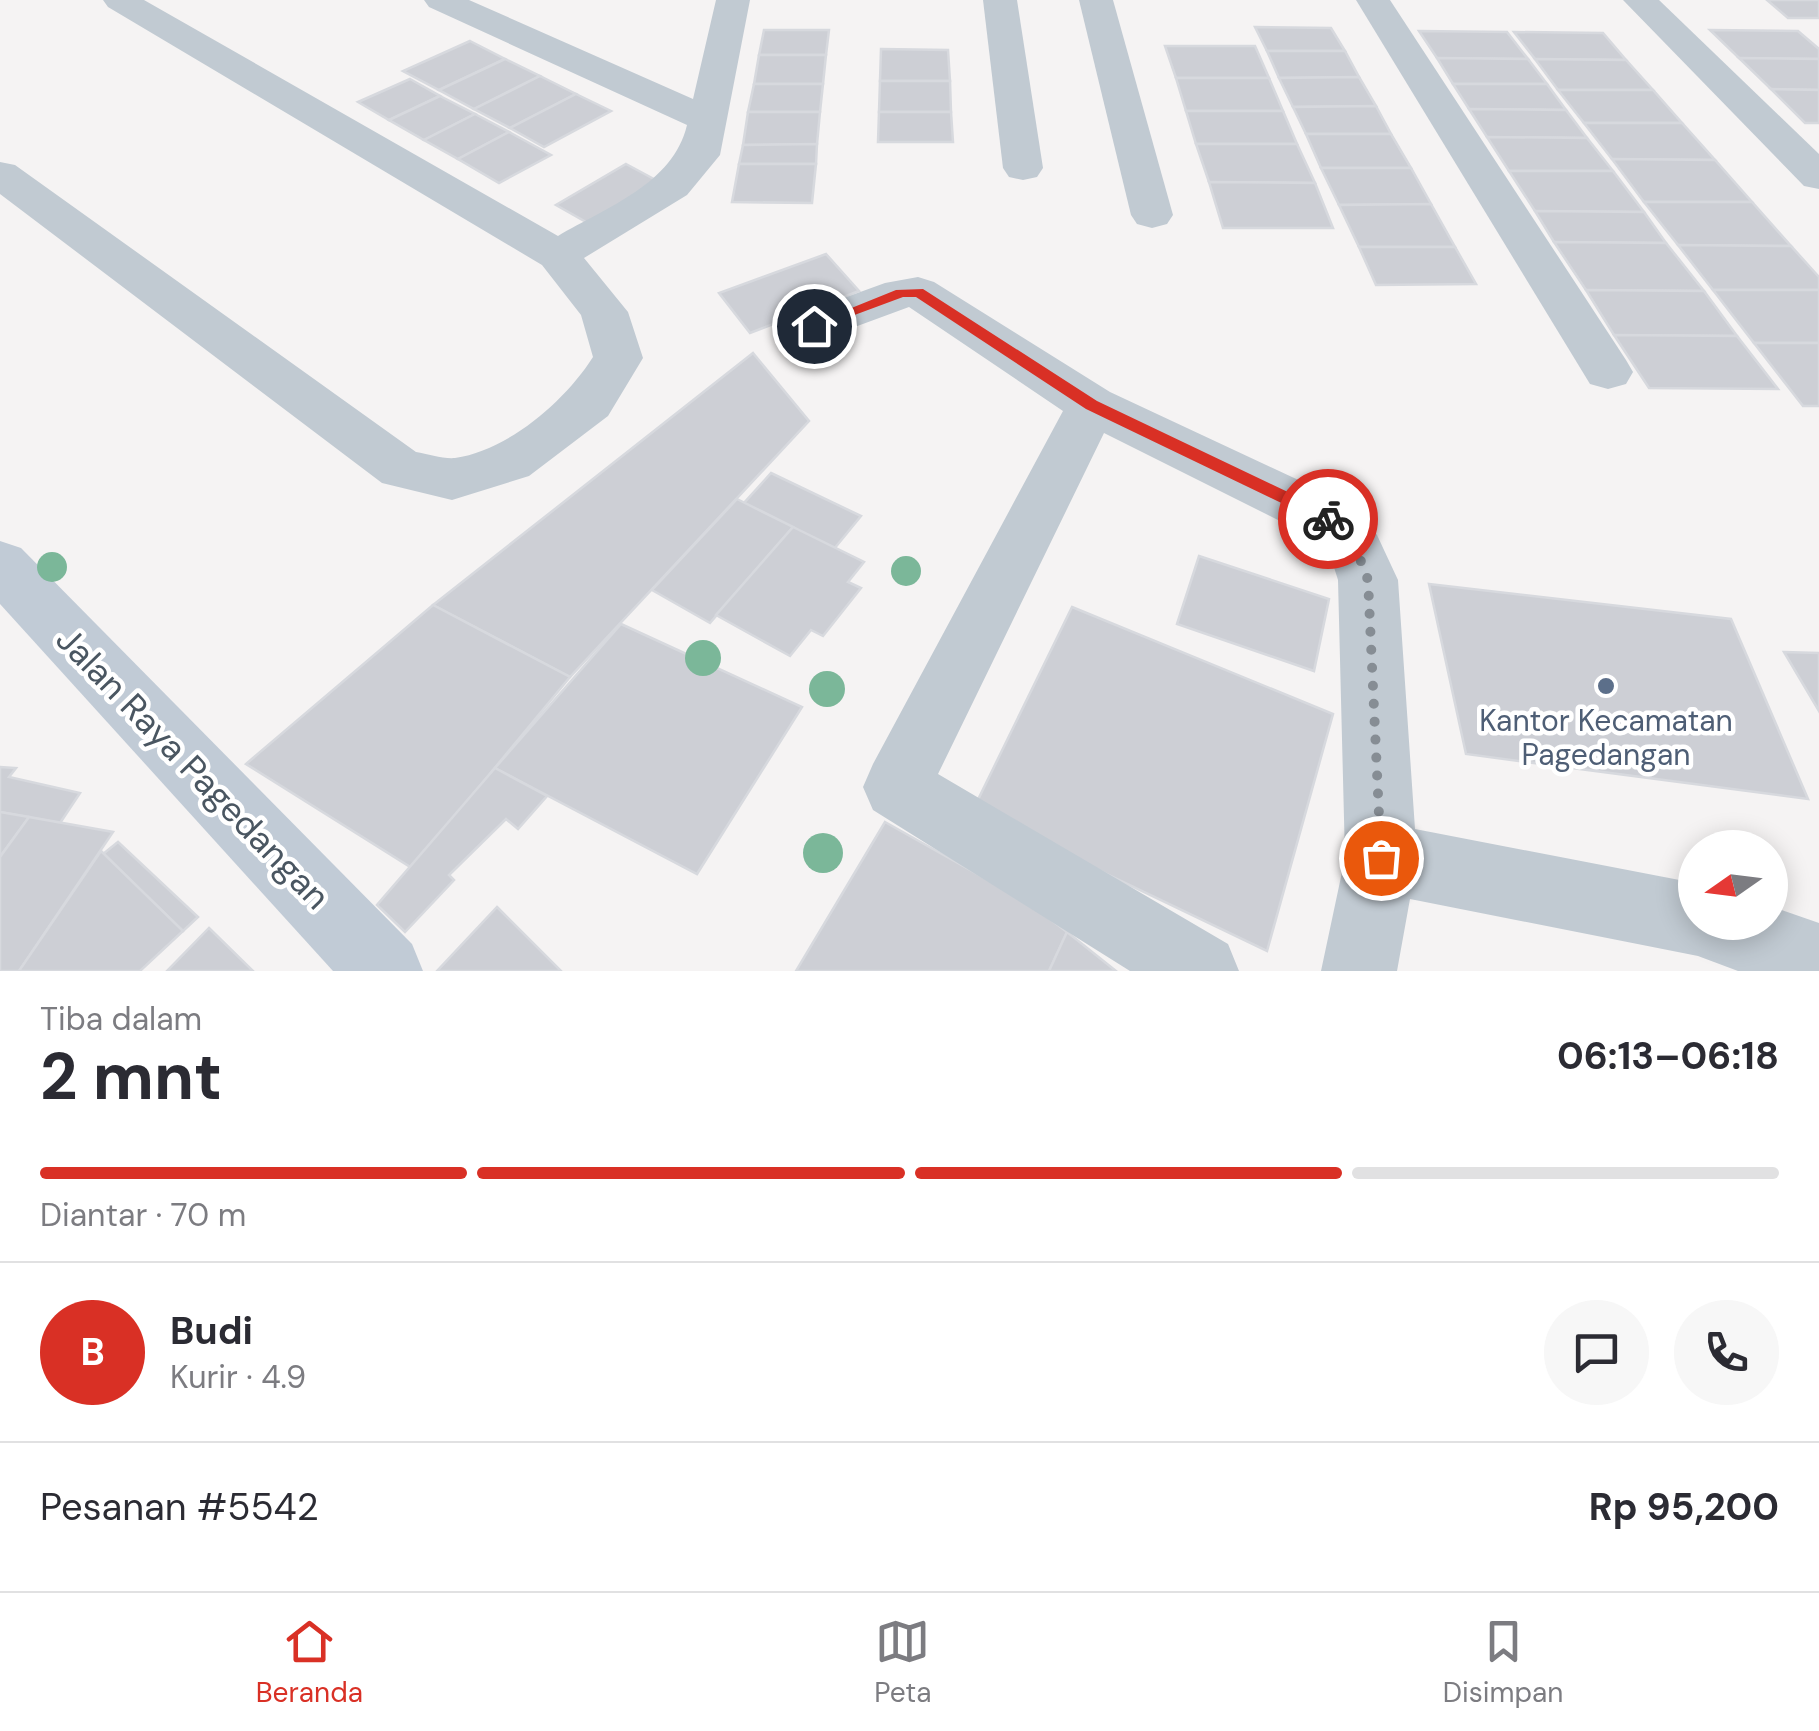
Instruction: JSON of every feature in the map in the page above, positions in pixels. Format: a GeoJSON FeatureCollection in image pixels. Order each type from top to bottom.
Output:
{"type":"FeatureCollection","features":[{"type":"Feature","properties":{"kind":"street"},"geometry":{"type":"LineString","coordinates":[[0,174],[402,469],[452,479],[510,462],[590,403],[618,358],[604,312],[558,255],[120,0]]}},
{"type":"Feature","properties":{"kind":"street"},"geometry":{"type":"LineString","coordinates":[[558,255],[672,186],[700,155],[732,0]]}},
{"type":"Feature","properties":{"kind":"street"},"geometry":{"type":"LineString","coordinates":[[1000,0],[1024,168]]}},
{"type":"Feature","properties":{"kind":"street"},"geometry":{"type":"LineString","coordinates":[[1096,0],[1152,215]]}},
{"type":"Feature","properties":{"kind":"street"},"geometry":{"type":"LineString","coordinates":[[1373,0],[1608,372]]}},
{"type":"Feature","properties":{"kind":"street"},"geometry":{"type":"LineString","coordinates":[[1640,0],[1819,176]]}},
{"type":"Feature","properties":{"kind":"street"},"geometry":{"type":"LineString","coordinates":[[446,1],[708,120]]}},
{"type":"Feature","properties":{"kind":"street"},"geometry":{"type":"LineString","coordinates":[[814,326],[901,293],[918,292],[1092,405],[1332,520],[1357,551],[1368,580],[1381,858],[1359,971]]}},
{"type":"Feature","properties":{"kind":"street"},"geometry":{"type":"LineString","coordinates":[[1092,405],[897,788],[1202,971]]}},
{"type":"Feature","properties":{"kind":"street","name":"Jalan Raya Pagedangan"},"geometry":{"type":"LineString","coordinates":[[0,565],[385,971]]}},
{"type":"Feature","properties":{"kind":"street"},"geometry":{"type":"LineString","coordinates":[[1381,858],[1678,917]]}},
{"type":"Feature","properties":{"kind":"street"},"geometry":{"type":"LineString","coordinates":[[1759,940],[1819,960]]}},
{"type":"Feature","properties":{"kind":"building"},"geometry":{"type":"Polygon","coordinates":[[[1767,0],[1819,0],[1819,18],[1788,18],[1767,0]]]}},
{"type":"Feature","properties":{"kind":"building"},"geometry":{"type":"Polygon","coordinates":[[[1255,27],[1331,28],[1345,51],[1267,51],[1255,27]]]}},
{"type":"Feature","properties":{"kind":"building"},"geometry":{"type":"Polygon","coordinates":[[[764,30],[829,30],[826,55],[759,55],[764,30]]]}},
{"type":"Feature","properties":{"kind":"building"},"geometry":{"type":"Polygon","coordinates":[[[1710,30],[1798,31],[1819,49],[1819,59],[1739,58],[1710,30]]]}},
{"type":"Feature","properties":{"kind":"building"},"geometry":{"type":"Polygon","coordinates":[[[1419,31],[1507,32],[1528,59],[1437,58],[1419,31]]]}},
{"type":"Feature","properties":{"kind":"building"},"geometry":{"type":"Polygon","coordinates":[[[1514,32],[1603,33],[1626,60],[1535,59],[1514,32]]]}},
{"type":"Feature","properties":{"kind":"building"},"geometry":{"type":"Polygon","coordinates":[[[470,41],[505,59],[439,90],[403,71],[470,41]]]}},
{"type":"Feature","properties":{"kind":"building"},"geometry":{"type":"Polygon","coordinates":[[[1165,46],[1255,46],[1269,78],[1176,78],[1165,46]]]}},
{"type":"Feature","properties":{"kind":"building"},"geometry":{"type":"Polygon","coordinates":[[[881,49],[948,50],[950,81],[880,81],[881,49]]]}},
{"type":"Feature","properties":{"kind":"building"},"geometry":{"type":"Polygon","coordinates":[[[1267,51],[1345,51],[1359,77],[1279,78],[1267,51]]]}},
{"type":"Feature","properties":{"kind":"building"},"geometry":{"type":"Polygon","coordinates":[[[759,55],[826,55],[823,84],[754,84],[759,55]]]}},
{"type":"Feature","properties":{"kind":"building"},"geometry":{"type":"Polygon","coordinates":[[[1437,58],[1528,59],[1547,84],[1453,84],[1437,58]]]}},
{"type":"Feature","properties":{"kind":"building"},"geometry":{"type":"Polygon","coordinates":[[[1739,58],[1819,59],[1819,90],[1771,89],[1739,58]]]}},
{"type":"Feature","properties":{"kind":"building"},"geometry":{"type":"Polygon","coordinates":[[[505,59],[540,76],[474,109],[439,90],[505,59]]]}},
{"type":"Feature","properties":{"kind":"building"},"geometry":{"type":"Polygon","coordinates":[[[1535,59],[1626,60],[1653,90],[1558,90],[1535,59]]]}},
{"type":"Feature","properties":{"kind":"building"},"geometry":{"type":"Polygon","coordinates":[[[540,76],[576,94],[510,128],[474,109],[540,76]]]}},
{"type":"Feature","properties":{"kind":"building"},"geometry":{"type":"Polygon","coordinates":[[[1359,77],[1376,106],[1293,107],[1279,78],[1359,77]]]}},
{"type":"Feature","properties":{"kind":"building"},"geometry":{"type":"Polygon","coordinates":[[[1176,78],[1269,78],[1283,111],[1186,111],[1176,78]]]}},
{"type":"Feature","properties":{"kind":"building"},"geometry":{"type":"Polygon","coordinates":[[[410,79],[440,96],[389,120],[358,102],[410,79]]]}},
{"type":"Feature","properties":{"kind":"building"},"geometry":{"type":"Polygon","coordinates":[[[880,81],[950,81],[951,112],[879,112],[880,81]]]}},
{"type":"Feature","properties":{"kind":"building"},"geometry":{"type":"Polygon","coordinates":[[[754,84],[823,84],[820,112],[748,112],[754,84]]]}},
{"type":"Feature","properties":{"kind":"building"},"geometry":{"type":"Polygon","coordinates":[[[1453,84],[1547,84],[1566,110],[1469,109],[1453,84]]]}},
{"type":"Feature","properties":{"kind":"building"},"geometry":{"type":"Polygon","coordinates":[[[1771,89],[1819,90],[1819,123],[1805,123],[1771,89]]]}},
{"type":"Feature","properties":{"kind":"building"},"geometry":{"type":"Polygon","coordinates":[[[1558,90],[1653,90],[1682,123],[1584,123],[1558,90]]]}},
{"type":"Feature","properties":{"kind":"building"},"geometry":{"type":"Polygon","coordinates":[[[576,94],[611,111],[544,147],[510,128],[576,94]]]}},
{"type":"Feature","properties":{"kind":"building"},"geometry":{"type":"Polygon","coordinates":[[[440,96],[475,114],[424,140],[389,120],[440,96]]]}},
{"type":"Feature","properties":{"kind":"building"},"geometry":{"type":"Polygon","coordinates":[[[1376,106],[1391,134],[1306,134],[1293,107],[1376,106]]]}},
{"type":"Feature","properties":{"kind":"building"},"geometry":{"type":"Polygon","coordinates":[[[1469,109],[1566,110],[1587,138],[1487,137],[1469,109]]]}},
{"type":"Feature","properties":{"kind":"building"},"geometry":{"type":"Polygon","coordinates":[[[1186,111],[1283,111],[1297,144],[1196,144],[1186,111]]]}},
{"type":"Feature","properties":{"kind":"building"},"geometry":{"type":"Polygon","coordinates":[[[748,112],[820,112],[817,144],[743,145],[748,112]]]}},
{"type":"Feature","properties":{"kind":"building"},"geometry":{"type":"Polygon","coordinates":[[[879,112],[951,112],[953,142],[878,142],[879,112]]]}},
{"type":"Feature","properties":{"kind":"building"},"geometry":{"type":"Polygon","coordinates":[[[475,114],[509,132],[458,159],[424,140],[475,114]]]}},
{"type":"Feature","properties":{"kind":"building"},"geometry":{"type":"Polygon","coordinates":[[[1584,123],[1682,123],[1715,160],[1612,159],[1584,123]]]}},
{"type":"Feature","properties":{"kind":"building"},"geometry":{"type":"Polygon","coordinates":[[[509,132],[551,155],[499,183],[458,159],[509,132]]]}},
{"type":"Feature","properties":{"kind":"building"},"geometry":{"type":"Polygon","coordinates":[[[1306,134],[1391,134],[1411,168],[1321,168],[1306,134]]]}},
{"type":"Feature","properties":{"kind":"building"},"geometry":{"type":"Polygon","coordinates":[[[1487,137],[1587,138],[1613,171],[1509,171],[1487,137]]]}},
{"type":"Feature","properties":{"kind":"building"},"geometry":{"type":"Polygon","coordinates":[[[817,144],[816,164],[739,164],[743,145],[817,144]]]}},
{"type":"Feature","properties":{"kind":"building"},"geometry":{"type":"Polygon","coordinates":[[[1196,144],[1297,144],[1315,183],[1209,182],[1196,144]]]}},
{"type":"Feature","properties":{"kind":"building"},"geometry":{"type":"Polygon","coordinates":[[[1612,159],[1715,160],[1752,202],[1644,202],[1612,159]]]}},
{"type":"Feature","properties":{"kind":"building"},"geometry":{"type":"Polygon","coordinates":[[[626,164],[665,185],[595,227],[556,205],[626,164]]]}},
{"type":"Feature","properties":{"kind":"building"},"geometry":{"type":"Polygon","coordinates":[[[739,164],[816,164],[812,203],[732,202],[739,164]]]}},
{"type":"Feature","properties":{"kind":"building"},"geometry":{"type":"Polygon","coordinates":[[[1321,168],[1411,168],[1431,204],[1339,205],[1321,168]]]}},
{"type":"Feature","properties":{"kind":"building"},"geometry":{"type":"Polygon","coordinates":[[[1509,171],[1613,171],[1644,212],[1535,211],[1509,171]]]}},
{"type":"Feature","properties":{"kind":"building"},"geometry":{"type":"Polygon","coordinates":[[[1209,182],[1315,183],[1333,228],[1223,228],[1209,182]]]}},
{"type":"Feature","properties":{"kind":"building"},"geometry":{"type":"Polygon","coordinates":[[[1644,202],[1752,202],[1791,246],[1678,245],[1644,202]]]}},
{"type":"Feature","properties":{"kind":"building"},"geometry":{"type":"Polygon","coordinates":[[[1431,204],[1455,247],[1359,247],[1339,205],[1431,204]]]}},
{"type":"Feature","properties":{"kind":"building"},"geometry":{"type":"Polygon","coordinates":[[[1535,211],[1644,212],[1666,243],[1554,242],[1535,211]]]}},
{"type":"Feature","properties":{"kind":"building"},"geometry":{"type":"Polygon","coordinates":[[[1554,242],[1666,243],[1704,291],[1586,290],[1554,242]]]}},
{"type":"Feature","properties":{"kind":"building"},"geometry":{"type":"Polygon","coordinates":[[[1678,245],[1791,246],[1819,277],[1819,290],[1713,290],[1678,245]]]}},
{"type":"Feature","properties":{"kind":"building"},"geometry":{"type":"Polygon","coordinates":[[[1359,247],[1455,247],[1476,284],[1376,285],[1359,247]]]}},
{"type":"Feature","properties":{"kind":"building"},"geometry":{"type":"Polygon","coordinates":[[[826,254],[859,291],[750,333],[719,293],[826,254]]]}},
{"type":"Feature","properties":{"kind":"building"},"geometry":{"type":"Polygon","coordinates":[[[1586,290],[1704,291],[1737,336],[1614,335],[1586,290]]]}},
{"type":"Feature","properties":{"kind":"building"},"geometry":{"type":"Polygon","coordinates":[[[1713,290],[1819,290],[1819,343],[1754,343],[1713,290]]]}},
{"type":"Feature","properties":{"kind":"building"},"geometry":{"type":"Polygon","coordinates":[[[1614,335],[1737,336],[1778,389],[1649,388],[1614,335]]]}},
{"type":"Feature","properties":{"kind":"building"},"geometry":{"type":"Polygon","coordinates":[[[1754,343],[1819,343],[1819,406],[1803,406],[1754,343]]]}},
{"type":"Feature","properties":{"kind":"building"},"geometry":{"type":"Polygon","coordinates":[[[753,353],[809,421],[570,677],[433,605],[753,353]]]}},
{"type":"Feature","properties":{"kind":"building"},"geometry":{"type":"Polygon","coordinates":[[[771,473],[861,516],[834,549],[744,503],[771,473]]]}},
{"type":"Feature","properties":{"kind":"building"},"geometry":{"type":"Polygon","coordinates":[[[737,499],[793,527],[710,623],[652,590],[737,499]]]}},
{"type":"Feature","properties":{"kind":"building"},"geometry":{"type":"Polygon","coordinates":[[[793,527],[864,562],[848,582],[861,588],[823,636],[811,630],[790,656],[716,615],[793,527]]]}},
{"type":"Feature","properties":{"kind":"building"},"geometry":{"type":"Polygon","coordinates":[[[1199,556],[1329,599],[1314,671],[1177,624],[1199,556]]]}},
{"type":"Feature","properties":{"kind":"building","name":"Kantor Kecamatan Pagedangan"},"geometry":{"type":"Polygon","coordinates":[[[1429,584],[1731,619],[1808,799],[1466,754],[1429,584]]]}},
{"type":"Feature","properties":{"kind":"building"},"geometry":{"type":"Polygon","coordinates":[[[433,605],[570,677],[412,868],[246,764],[433,605]]]}},
{"type":"Feature","properties":{"kind":"building"},"geometry":{"type":"Polygon","coordinates":[[[1072,607],[1333,714],[1267,951],[973,810],[1072,607]]]}},
{"type":"Feature","properties":{"kind":"building"},"geometry":{"type":"Polygon","coordinates":[[[621,624],[802,707],[697,874],[495,768],[621,624]]]}},
{"type":"Feature","properties":{"kind":"building"},"geometry":{"type":"Polygon","coordinates":[[[1784,652],[1819,653],[1819,711],[1784,652]]]}},
{"type":"Feature","properties":{"kind":"building"},"geometry":{"type":"Polygon","coordinates":[[[0,767],[16,768],[9,777],[80,793],[60,823],[0,812],[0,767]]]}},
{"type":"Feature","properties":{"kind":"building"},"geometry":{"type":"Polygon","coordinates":[[[495,768],[547,796],[518,829],[506,819],[449,875],[454,880],[405,932],[377,905],[495,768]]]}},
{"type":"Feature","properties":{"kind":"building"},"geometry":{"type":"Polygon","coordinates":[[[0,812],[29,817],[0,857],[0,812]]]}},
{"type":"Feature","properties":{"kind":"building"},"geometry":{"type":"Polygon","coordinates":[[[29,817],[113,832],[19,971],[0,971],[0,857],[29,817]]]}},
{"type":"Feature","properties":{"kind":"building"},"geometry":{"type":"Polygon","coordinates":[[[885,822],[1029,903],[1067,932],[1049,971],[796,971],[885,822]]]}},
{"type":"Feature","properties":{"kind":"building"},"geometry":{"type":"Polygon","coordinates":[[[118,842],[198,917],[183,931],[103,854],[118,842]]]}},
{"type":"Feature","properties":{"kind":"building"},"geometry":{"type":"Polygon","coordinates":[[[101,851],[183,931],[140,971],[19,971],[101,851]]]}},
{"type":"Feature","properties":{"kind":"building"},"geometry":{"type":"Polygon","coordinates":[[[497,907],[561,971],[437,971],[497,907]]]}},
{"type":"Feature","properties":{"kind":"building"},"geometry":{"type":"Polygon","coordinates":[[[209,928],[253,971],[167,971],[209,928]]]}},
{"type":"Feature","properties":{"kind":"building"},"geometry":{"type":"Polygon","coordinates":[[[1067,932],[1116,971],[1049,971],[1067,932]]]}},
{"type":"Feature","properties":{"kind":"way so far"},"geometry":{"type":"LineString","coordinates":[[1328,519],[1357,551],[1368,580],[1381,858]]}},
{"type":"Feature","properties":{"kind":"place","name":"Kantor Kecamatan Pagedangan"},"geometry":{"type":"Point","coordinates":[1606,686]}},
{"type":"Feature","properties":{"kind":"route"},"geometry":{"type":"LineString","coordinates":[[814,326],[901,293],[918,292],[1092,405],[1328,519]]}}]}
